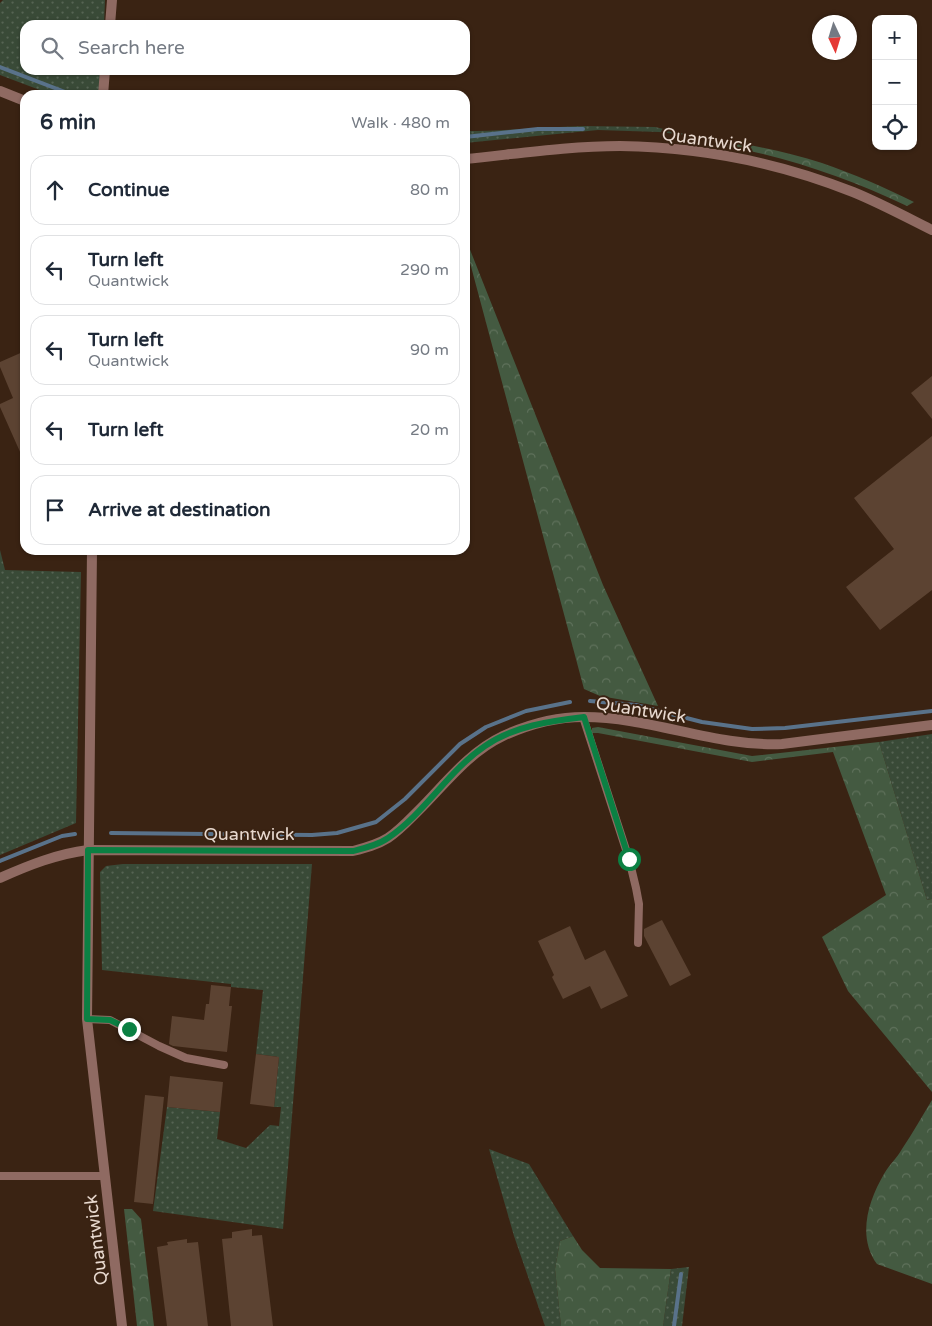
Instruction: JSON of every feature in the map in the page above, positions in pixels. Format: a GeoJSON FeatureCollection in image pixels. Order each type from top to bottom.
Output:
{"type":"FeatureCollection","features":[{"type":"Feature","properties":{"kind":"street"},"geometry":{"type":"LineString","coordinates":[[110,20],[112,0]]}},
{"type":"Feature","properties":{"kind":"street"},"geometry":{"type":"LineString","coordinates":[[103,90],[105,75]]}},
{"type":"Feature","properties":{"kind":"street"},"geometry":{"type":"LineString","coordinates":[[0,91],[20,99]]}},
{"type":"Feature","properties":{"kind":"street","name":"Quantwick"},"geometry":{"type":"LineString","coordinates":[[470,159],[620,146],[721,155],[783,169],[853,192],[932,230]]}},
{"type":"Feature","properties":{"kind":"street","name":"Quantwick"},"geometry":{"type":"LineString","coordinates":[[92,555],[87,1019],[122,1326]]}},
{"type":"Feature","properties":{"kind":"street","name":"Quantwick"},"geometry":{"type":"LineString","coordinates":[[0,878],[39,861],[69,852],[88,850],[353,851],[372,847],[388,838],[405,824],[485,746],[523,728],[550,721],[584,717],[632,722],[739,743],[761,745],[932,725]]}},
{"type":"Feature","properties":{"kind":"lane"},"geometry":{"type":"LineString","coordinates":[[584,717],[629,859],[636,888],[639,904],[638,943]]}},
{"type":"Feature","properties":{"kind":"lane"},"geometry":{"type":"LineString","coordinates":[[87,1019],[110,1020],[186,1058],[224,1065]]}},
{"type":"Feature","properties":{"kind":"lane"},"geometry":{"type":"LineString","coordinates":[[0,1176],[105,1176]]}},
{"type":"Feature","properties":{"kind":"green space"},"geometry":{"type":"Polygon","coordinates":[[[3,0],[105,0],[104,20],[20,20],[20,75],[101,75],[100,90],[40,90],[0,75],[0,3],[3,0]]]}},
{"type":"Feature","properties":{"kind":"green space"},"geometry":{"type":"Polygon","coordinates":[[[583,126],[655,127],[694,136],[659,132],[598,130],[470,143],[470,131],[583,126]]]}},
{"type":"Feature","properties":{"kind":"green space"},"geometry":{"type":"Polygon","coordinates":[[[714,138],[782,152],[822,163],[869,181],[914,202],[907,206],[872,190],[800,164],[714,145],[714,138]]]}},
{"type":"Feature","properties":{"kind":"green space"},"geometry":{"type":"Polygon","coordinates":[[[470,250],[603,585],[658,706],[600,696],[584,689],[470,263],[470,250]]]}},
{"type":"Feature","properties":{"kind":"green space"},"geometry":{"type":"Polygon","coordinates":[[[0,550],[5,570],[81,572],[76,823],[0,855],[0,550]]]}},
{"type":"Feature","properties":{"kind":"green space"},"geometry":{"type":"Polygon","coordinates":[[[598,727],[752,756],[879,742],[927,900],[932,899],[932,1092],[848,991],[822,937],[886,895],[833,752],[752,762],[592,733],[592,728],[598,727]]]}},
{"type":"Feature","properties":{"kind":"green space"},"geometry":{"type":"Polygon","coordinates":[[[932,734],[932,899],[927,900],[879,742],[932,734]]]}},
{"type":"Feature","properties":{"kind":"green space"},"geometry":{"type":"Polygon","coordinates":[[[123,864],[312,864],[283,1229],[153,1211],[167,1107],[220,1112],[217,1139],[246,1148],[270,1125],[279,1126],[281,1107],[274,1107],[279,1057],[256,1054],[263,990],[231,987],[231,984],[102,970],[100,872],[106,866],[123,864]]]}},
{"type":"Feature","properties":{"kind":"green space"},"geometry":{"type":"Polygon","coordinates":[[[932,1100],[932,1284],[877,1264],[867,1242],[866,1231],[869,1207],[878,1185],[932,1100]]]}},
{"type":"Feature","properties":{"kind":"green space"},"geometry":{"type":"Polygon","coordinates":[[[489,1149],[529,1164],[573,1236],[560,1241],[555,1269],[561,1326],[545,1326],[514,1236],[489,1149]]]}},
{"type":"Feature","properties":{"kind":"green space"},"geometry":{"type":"Polygon","coordinates":[[[124,1209],[132,1209],[141,1219],[154,1326],[137,1326],[124,1209]]]}},
{"type":"Feature","properties":{"kind":"green space"},"geometry":{"type":"Polygon","coordinates":[[[573,1236],[582,1250],[600,1268],[671,1269],[663,1326],[561,1326],[555,1269],[560,1241],[573,1236]]]}},
{"type":"Feature","properties":{"kind":"green space"},"geometry":{"type":"Polygon","coordinates":[[[689,1267],[682,1326],[663,1326],[671,1269],[689,1267]]]}},
{"type":"Feature","properties":{"kind":"building"},"geometry":{"type":"Polygon","coordinates":[[[20,353],[20,452],[0,407],[0,404],[13,398],[0,367],[0,362],[20,353]]]}},
{"type":"Feature","properties":{"kind":"building"},"geometry":{"type":"Polygon","coordinates":[[[932,376],[932,419],[911,393],[932,376]]]}},
{"type":"Feature","properties":{"kind":"building"},"geometry":{"type":"Polygon","coordinates":[[[932,436],[932,590],[880,630],[846,587],[894,549],[854,498],[932,436]]]}},
{"type":"Feature","properties":{"kind":"building"},"geometry":{"type":"Polygon","coordinates":[[[662,920],[691,975],[670,986],[644,936],[644,929],[662,920]]]}},
{"type":"Feature","properties":{"kind":"building"},"geometry":{"type":"Polygon","coordinates":[[[570,926],[585,960],[605,950],[628,996],[601,1009],[590,986],[563,999],[538,941],[570,926]]]}},
{"type":"Feature","properties":{"kind":"building"},"geometry":{"type":"Polygon","coordinates":[[[211,985],[231,987],[229,1006],[232,1006],[227,1052],[169,1044],[172,1016],[204,1020],[206,1004],[209,1004],[211,985]]]}},
{"type":"Feature","properties":{"kind":"building"},"geometry":{"type":"Polygon","coordinates":[[[256,1054],[279,1057],[274,1107],[250,1104],[256,1054]]]}},
{"type":"Feature","properties":{"kind":"building"},"geometry":{"type":"Polygon","coordinates":[[[170,1076],[223,1082],[220,1112],[167,1107],[170,1076]]]}},
{"type":"Feature","properties":{"kind":"building"},"geometry":{"type":"Polygon","coordinates":[[[145,1095],[164,1097],[153,1204],[134,1202],[145,1095]]]}},
{"type":"Feature","properties":{"kind":"building"},"geometry":{"type":"Polygon","coordinates":[[[252,1229],[252,1236],[262,1235],[273,1326],[231,1326],[222,1239],[232,1238],[232,1232],[252,1229]]]}},
{"type":"Feature","properties":{"kind":"building"},"geometry":{"type":"Polygon","coordinates":[[[187,1239],[187,1243],[198,1242],[208,1326],[167,1326],[157,1247],[168,1245],[167,1242],[187,1239]]]}},
{"type":"Feature","properties":{"kind":"waterway"},"geometry":{"type":"LineString","coordinates":[[0,67],[20,75]]}},
{"type":"Feature","properties":{"kind":"waterway"},"geometry":{"type":"LineString","coordinates":[[21,75],[60,90]]}},
{"type":"Feature","properties":{"kind":"waterway"},"geometry":{"type":"LineString","coordinates":[[470,136],[538,129],[583,129]]}},
{"type":"Feature","properties":{"kind":"waterway"},"geometry":{"type":"LineString","coordinates":[[590,701],[636,705],[702,722],[752,729],[785,728],[932,711]]}},
{"type":"Feature","properties":{"kind":"waterway"},"geometry":{"type":"LineString","coordinates":[[111,833],[312,835],[337,833],[376,822],[405,799],[460,744],[486,727],[526,711],[570,702]]}},
{"type":"Feature","properties":{"kind":"waterway"},"geometry":{"type":"LineString","coordinates":[[0,861],[62,836],[75,834]]}},
{"type":"Feature","properties":{"kind":"waterway"},"geometry":{"type":"LineString","coordinates":[[674,1326],[681,1274]]}},
{"type":"Feature","properties":{"kind":"route"},"geometry":{"type":"LineString","coordinates":[[129,1029],[110,1020],[87,1019],[88,850],[353,851],[372,847],[388,838],[405,824],[485,746],[523,728],[550,721],[584,717],[629,859]]}}]}
